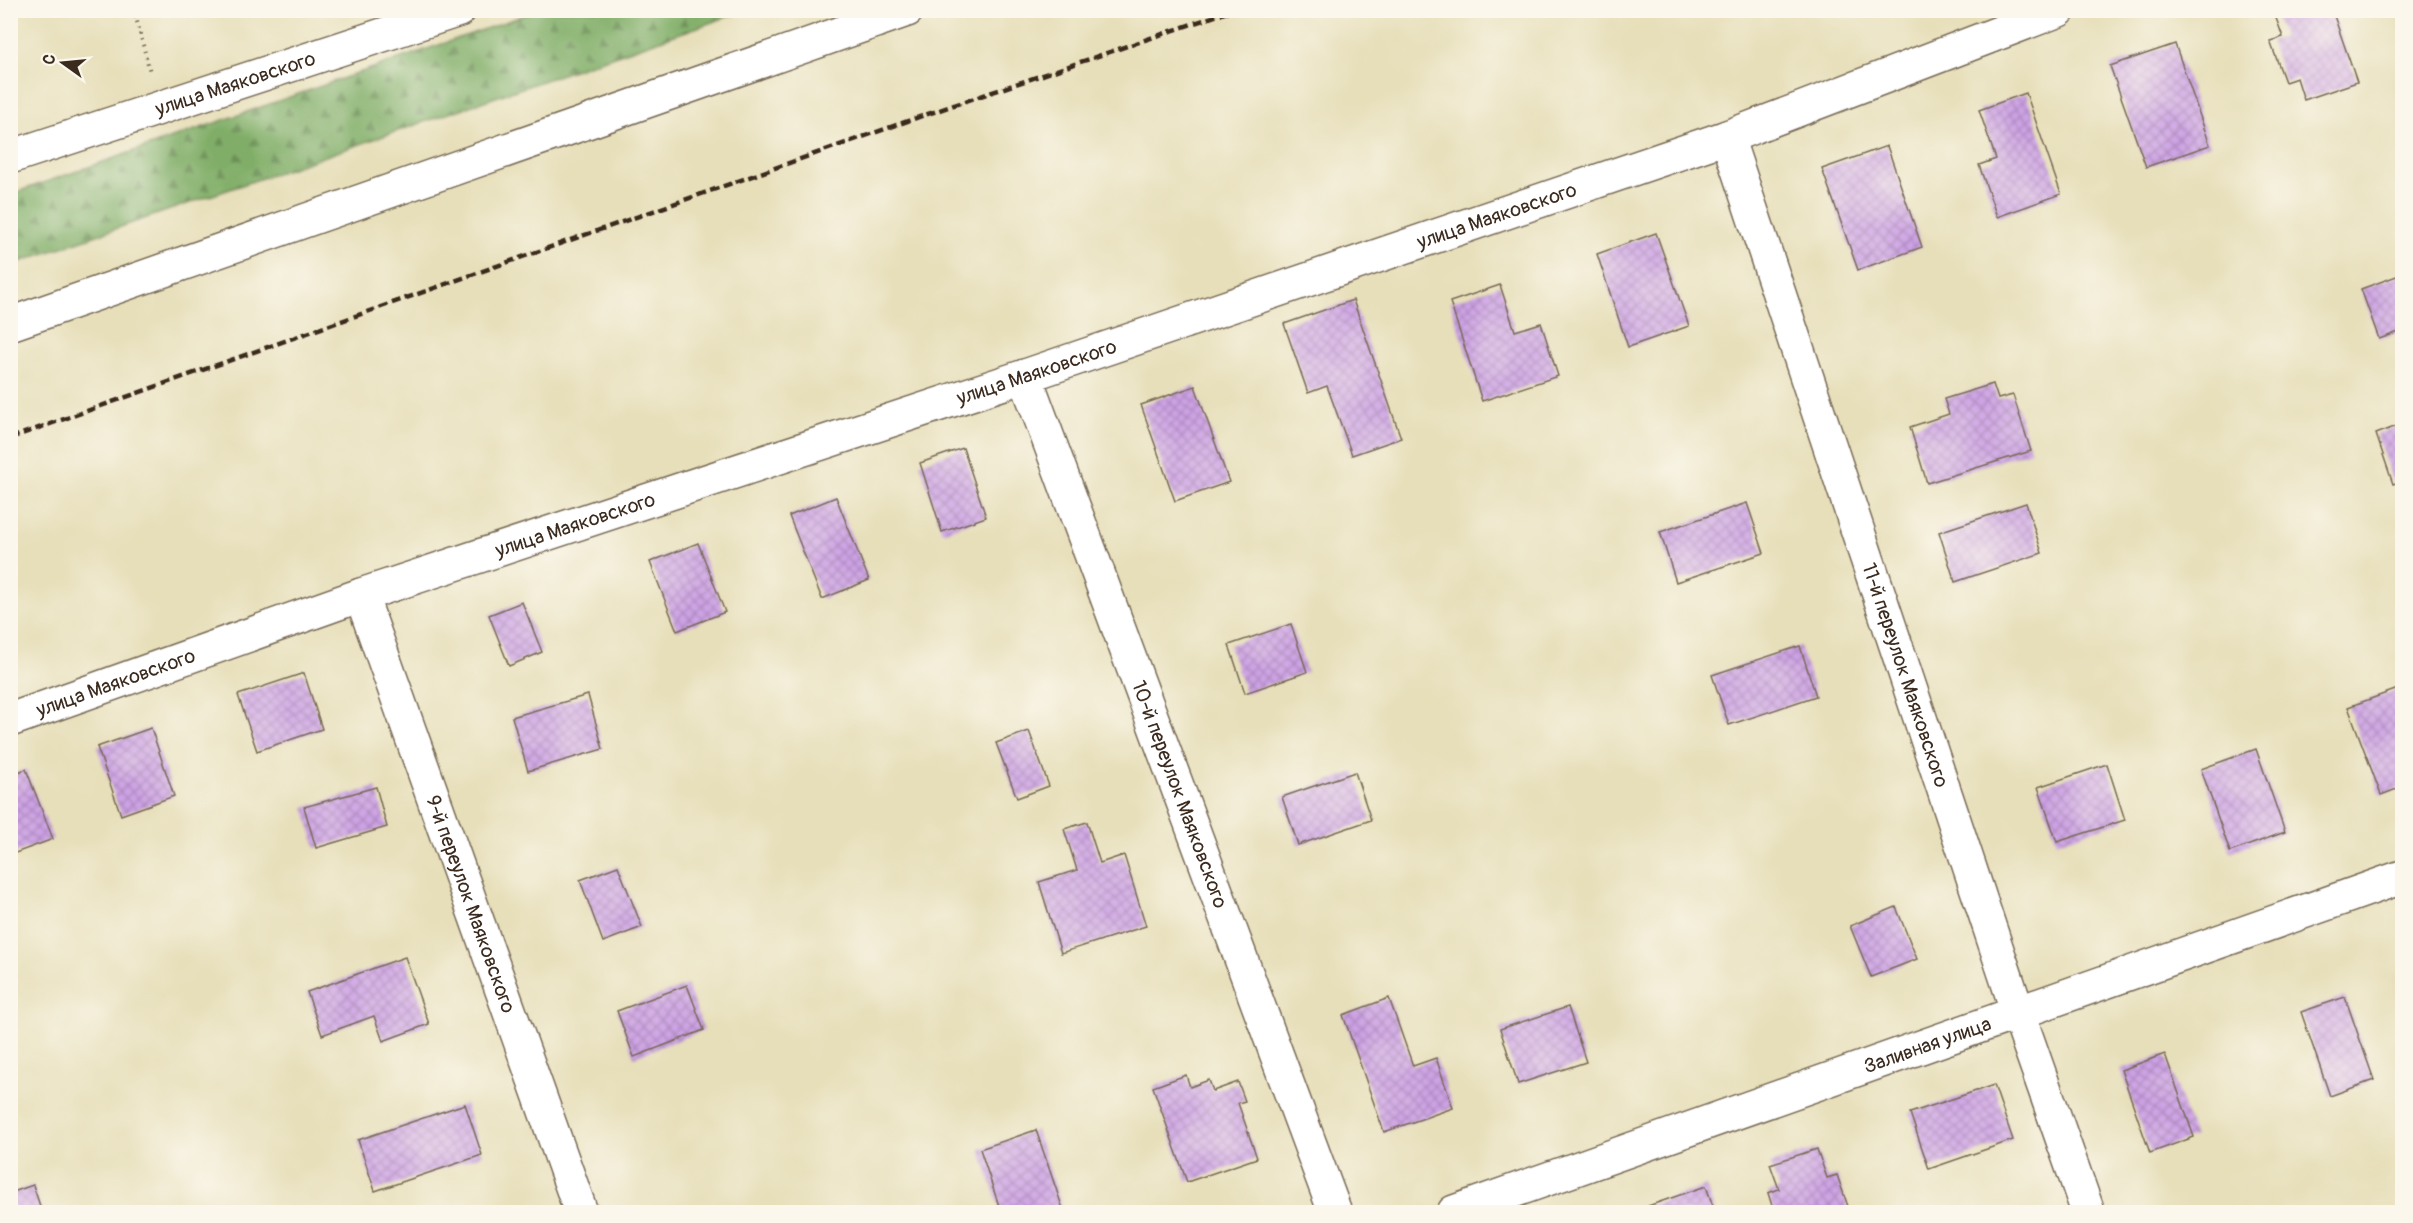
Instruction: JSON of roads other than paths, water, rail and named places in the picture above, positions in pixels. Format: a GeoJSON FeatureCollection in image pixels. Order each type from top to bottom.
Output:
{"type":"FeatureCollection","features":[{"type":"Feature","properties":{"kind":"street","name":"улица Маяковского"},"geometry":{"type":"LineString","coordinates":[[10,157],[459,10]]}},
{"type":"Feature","properties":{"kind":"street"},"geometry":{"type":"LineString","coordinates":[[10,324],[907,10]]}},
{"type":"Feature","properties":{"kind":"street","name":"улица Маяковского"},"geometry":{"type":"LineString","coordinates":[[10,720],[361,595],[1024,376],[1727,137],[2059,10]]}},
{"type":"Feature","properties":{"kind":"street","name":"11-й переулок Маяковского"},"geometry":{"type":"LineString","coordinates":[[1727,137],[2018,1013],[2088,1212]]}},
{"type":"Feature","properties":{"kind":"street","name":"10-й переулок Маяковского"},"geometry":{"type":"LineString","coordinates":[[1024,376],[1335,1212]]}},
{"type":"Feature","properties":{"kind":"street","name":"9-й переулок Маяковского"},"geometry":{"type":"LineString","coordinates":[[361,595],[581,1212]]}},
{"type":"Feature","properties":{"kind":"street","name":"Заливная улица"},"geometry":{"type":"LineString","coordinates":[[1454,1212],[2403,877]]}},
{"type":"Feature","properties":{"kind":"railway"},"geometry":{"type":"LineString","coordinates":[[10,438],[922,116],[1233,10]]}}]}
